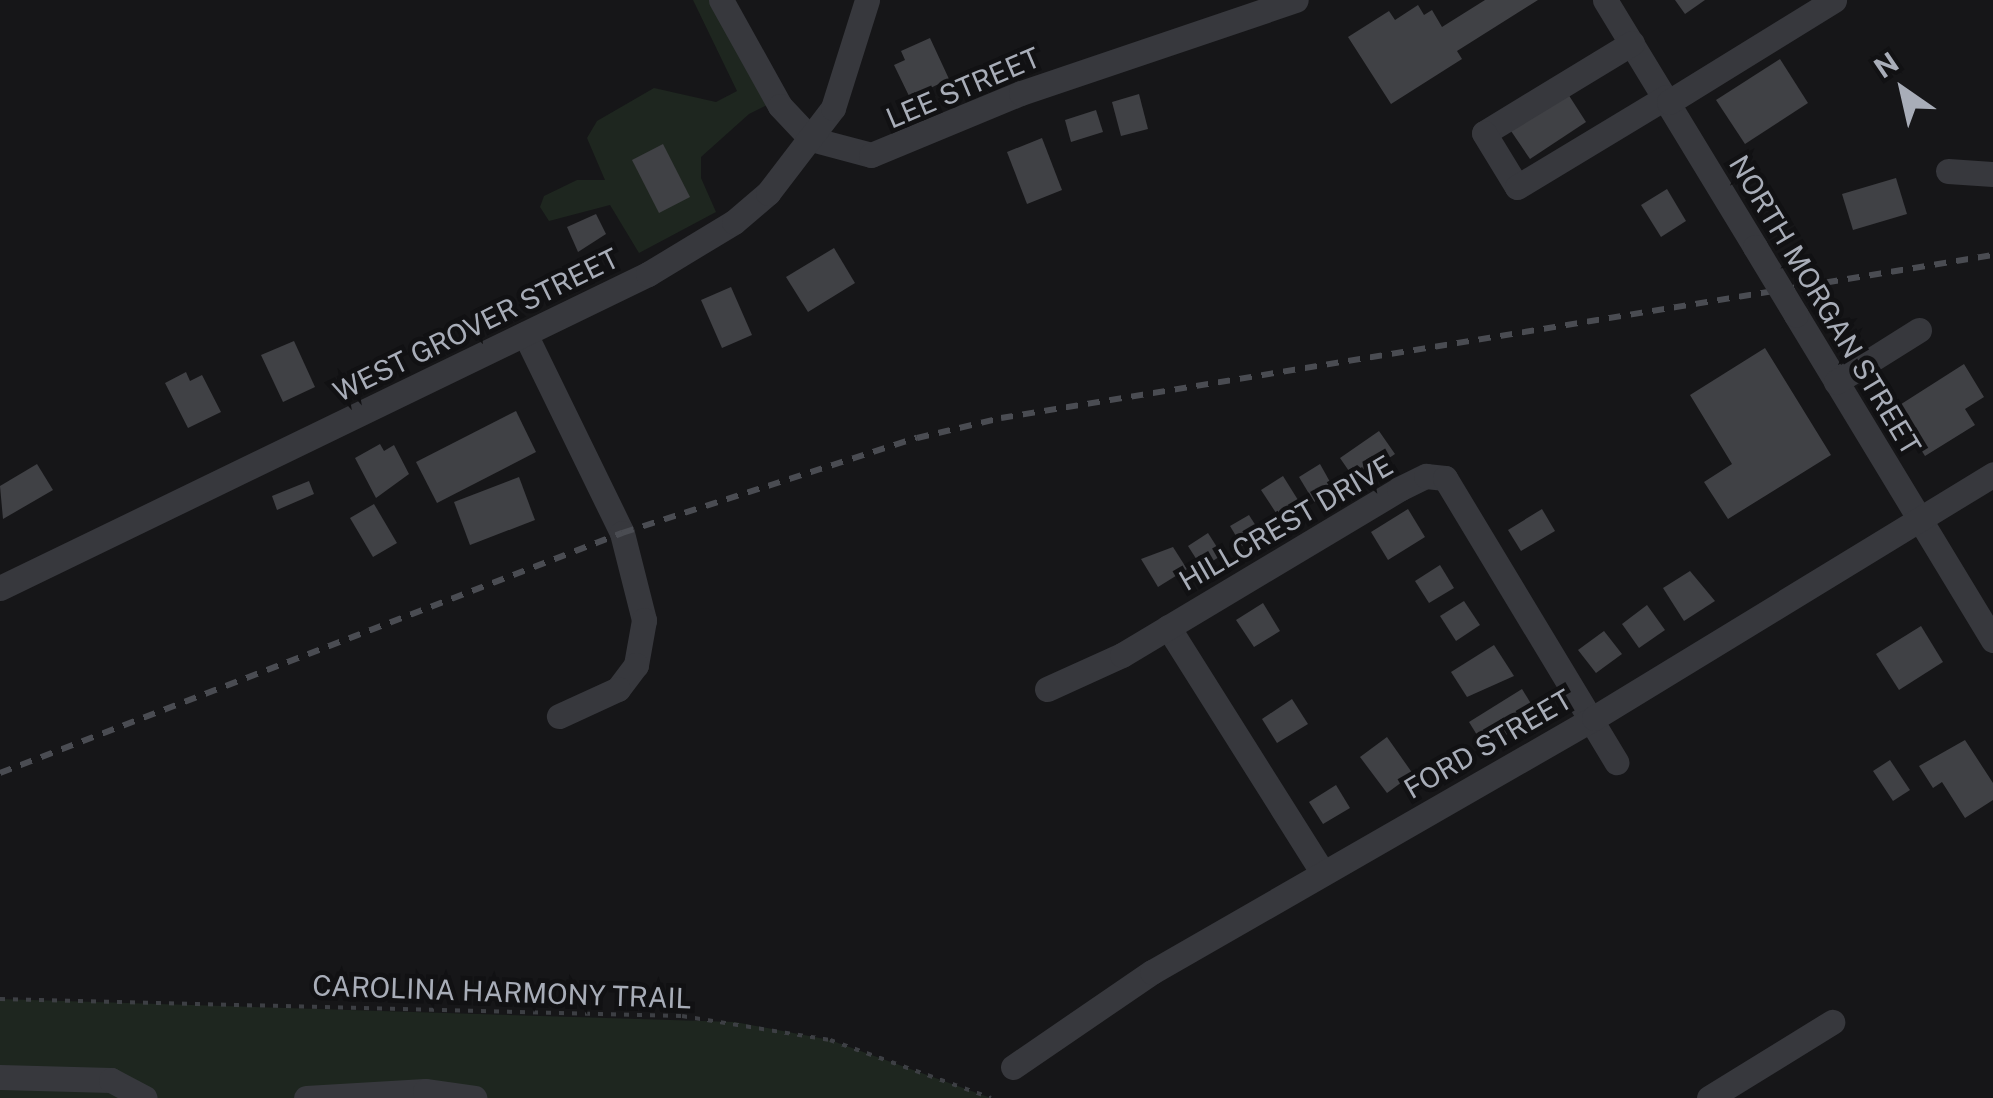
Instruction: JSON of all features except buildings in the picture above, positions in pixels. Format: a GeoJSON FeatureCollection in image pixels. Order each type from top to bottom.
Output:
{"type":"FeatureCollection","features":[{"type":"Feature","properties":{"kind":"street"},"geometry":{"type":"LineString","coordinates":[[721,0],[762,84],[811,139]]}},
{"type":"Feature","properties":{"kind":"street","name":"WEST GROVER STREET"},"geometry":{"type":"LineString","coordinates":[[0,588],[648,274],[734,222],[811,139],[842,85],[866,0]]}},
{"type":"Feature","properties":{"kind":"street","name":"LEE STREET"},"geometry":{"type":"LineString","coordinates":[[811,139],[852,153],[882,154],[1021,93],[1296,0]]}},
{"type":"Feature","properties":{"kind":"street","name":"NORTH MORGAN STREET"},"geometry":{"type":"LineString","coordinates":[[1605,0],[1993,640]]}},
{"type":"Feature","properties":{"kind":"street"},"geometry":{"type":"LineString","coordinates":[[1632,43],[1484,132],[1518,187],[1834,0]]}},
{"type":"Feature","properties":{"kind":"street"},"geometry":{"type":"LineString","coordinates":[[1948,171],[1993,174]]}},
{"type":"Feature","properties":{"kind":"street"},"geometry":{"type":"LineString","coordinates":[[1836,382],[1919,330]]}},
{"type":"Feature","properties":{"kind":"street"},"geometry":{"type":"LineString","coordinates":[[525,334],[622,533],[644,620],[636,665],[618,689],[559,716]]}},
{"type":"Feature","properties":{"kind":"street","name":"FORD STREET"},"geometry":{"type":"LineString","coordinates":[[1013,1067],[1152,972],[1594,718],[1993,474]]}},
{"type":"Feature","properties":{"kind":"street","name":"HILLCREST DRIVE"},"geometry":{"type":"LineString","coordinates":[[1323,873],[1168,627],[1399,488],[1426,476],[1445,478],[1594,718]]}},
{"type":"Feature","properties":{"kind":"street"},"geometry":{"type":"LineString","coordinates":[[1047,689],[1168,627]]}},
{"type":"Feature","properties":{"kind":"street"},"geometry":{"type":"LineString","coordinates":[[1594,718],[1616,762]]}},
{"type":"Feature","properties":{"kind":"street"},"geometry":{"type":"LineString","coordinates":[[1710,1098],[1832,1022]]}},
{"type":"Feature","properties":{"kind":"street"},"geometry":{"type":"LineString","coordinates":[[0,1078],[110,1080],[144,1098]]}},
{"type":"Feature","properties":{"kind":"street"},"geometry":{"type":"LineString","coordinates":[[306,1098],[425,1091],[475,1098]]}},
{"type":"Feature","properties":{"kind":"path","name":"CAROLINA HARMONY TRAIL"},"geometry":{"type":"LineString","coordinates":[[0,999],[700,1018],[830,1040],[992,1098]]}},
{"type":"Feature","properties":{"kind":"shaded area"},"geometry":{"type":"Polygon","coordinates":[[[693,0],[715,0],[769,104],[749,114],[701,157],[701,178],[716,212],[639,253],[610,205],[549,221],[540,207],[544,196],[577,180],[605,180],[587,138],[597,121],[654,88],[716,102],[737,91],[693,0]]]}},
{"type":"Feature","properties":{"kind":"shaded area"},"geometry":{"type":"Polygon","coordinates":[[[0,999],[735,1022],[830,1040],[991,1098],[0,1098],[0,999]]]}},
{"type":"Feature","properties":{"kind":"railway"},"geometry":{"type":"LineString","coordinates":[[0,773],[622,533],[917,438],[1001,418],[1993,255]]}}]}
